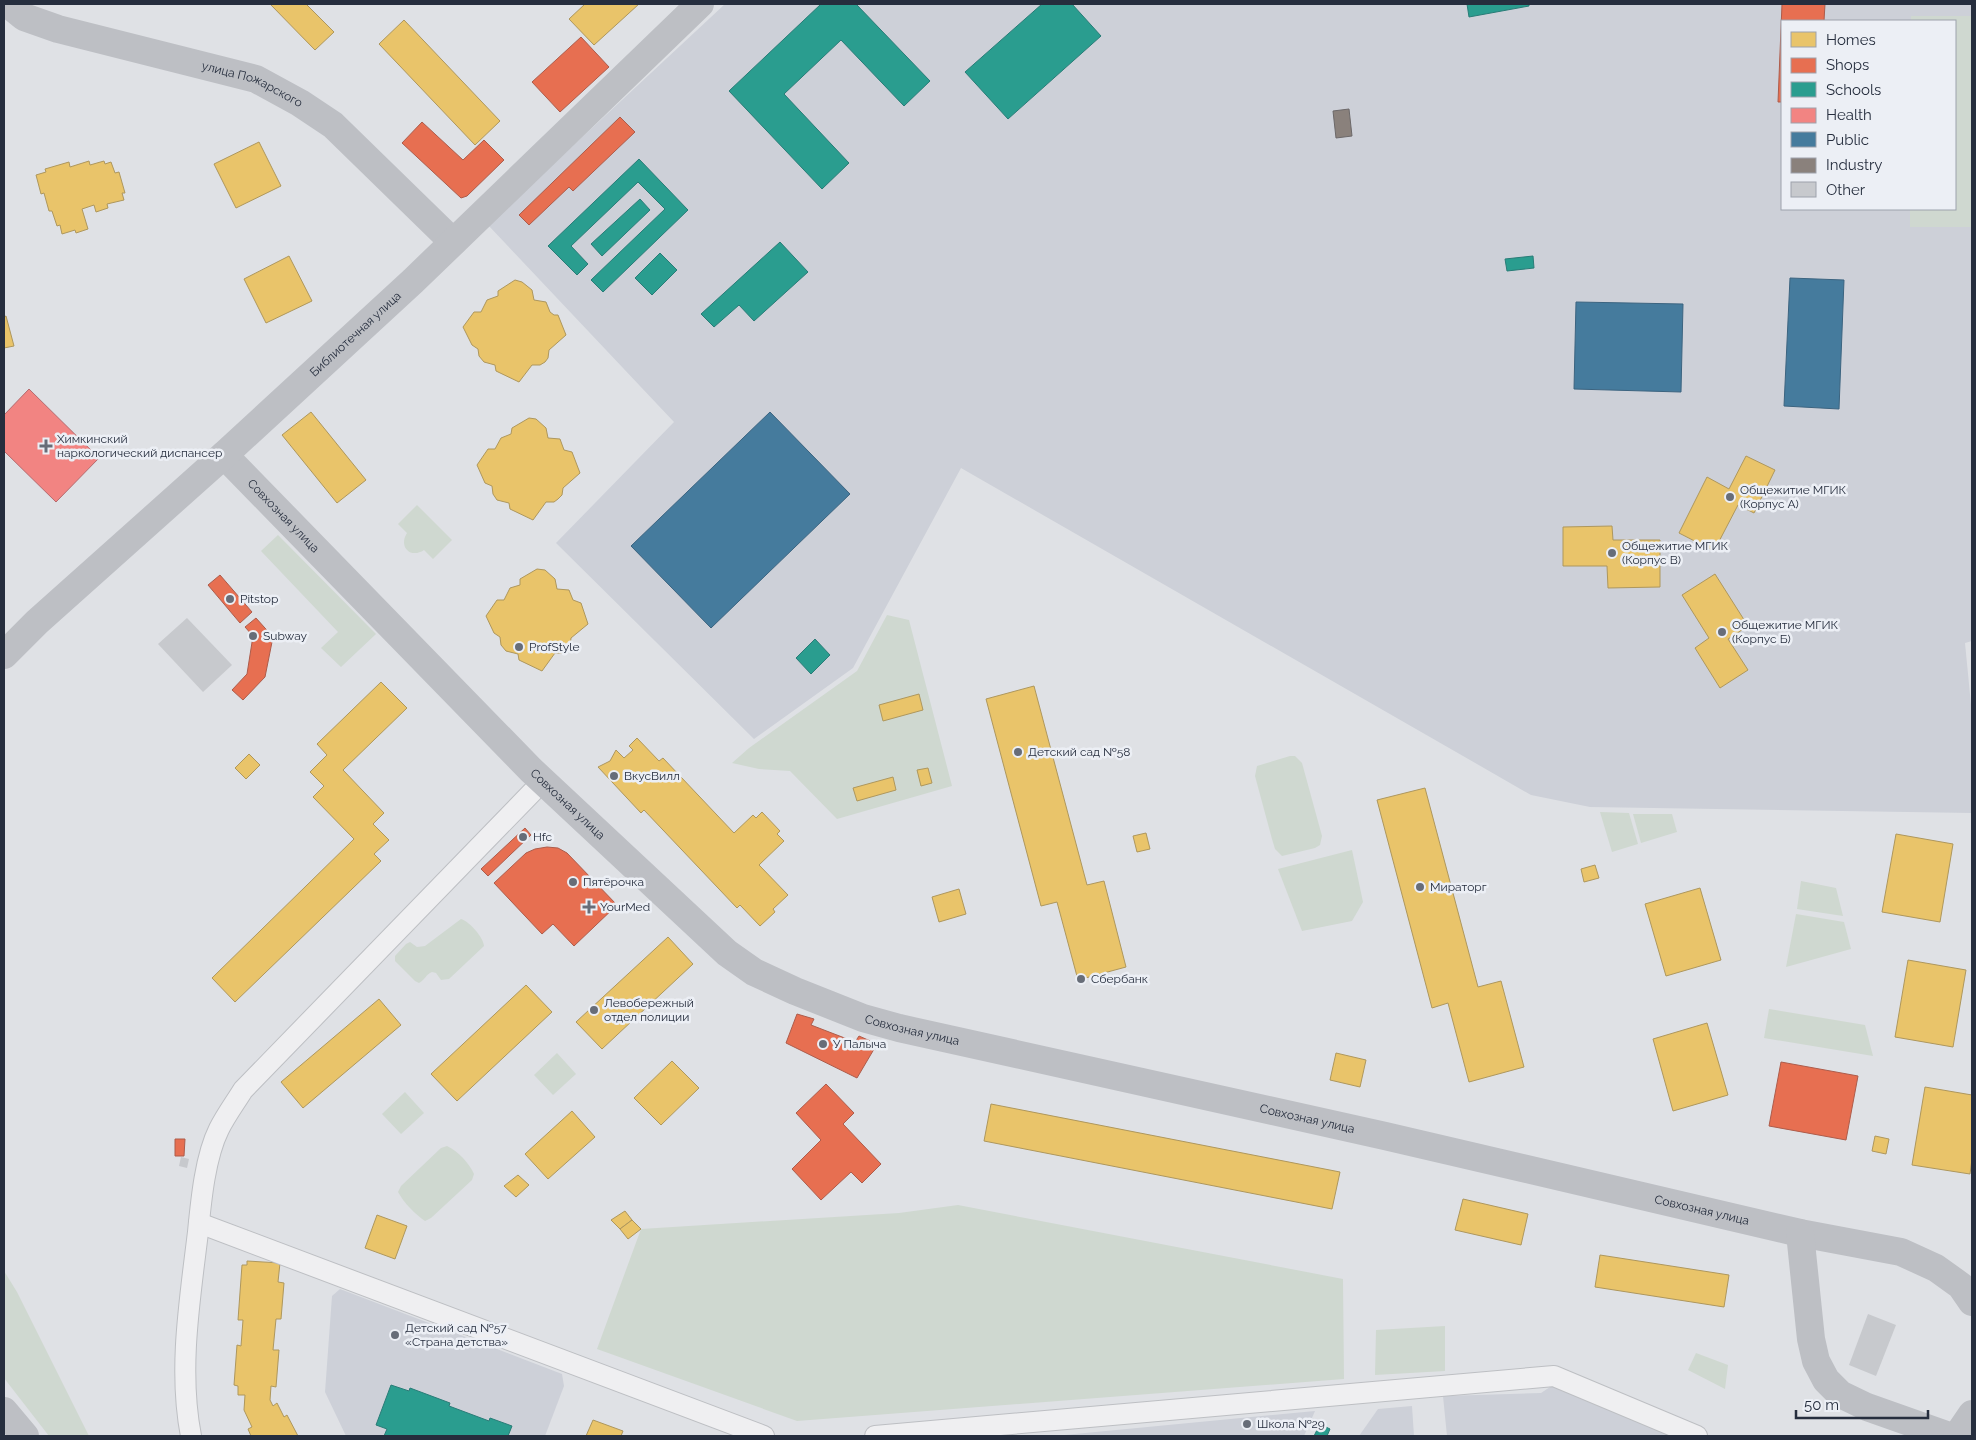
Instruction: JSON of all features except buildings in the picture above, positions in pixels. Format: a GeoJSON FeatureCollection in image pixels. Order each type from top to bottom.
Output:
{"type":"FeatureCollection","features":[{"type":"Feature","properties":{"kind":"street","name":"улица Пожарского"},"geometry":{"type":"LineString","coordinates":[[8,4],[24,17],[58,29],[256,79],[300,102],[332,125],[453,242]]}},
{"type":"Feature","properties":{"kind":"street","name":"Библиотечная улица"},"geometry":{"type":"LineString","coordinates":[[4,656],[37,622],[224,455],[453,242],[700,4]]}},
{"type":"Feature","properties":{"kind":"street","name":"Совхозная улица"},"geometry":{"type":"LineString","coordinates":[[224,455],[543,781],[727,953],[766,978],[863,1018],[899,1028],[1385,1136],[1800,1233],[1901,1252],[1936,1268],[1962,1286],[1972,1302]]}},
{"type":"Feature","properties":{"kind":"street"},"geometry":{"type":"LineString","coordinates":[[4,645],[37,622]]}},
{"type":"Feature","properties":{"kind":"street"},"geometry":{"type":"LineString","coordinates":[[191,1436],[186,1390],[187,1339],[199,1223],[209,1161],[219,1129],[243,1090],[543,781]]}},
{"type":"Feature","properties":{"kind":"street"},"geometry":{"type":"LineString","coordinates":[[199,1223],[764,1436]]}},
{"type":"Feature","properties":{"kind":"street"},"geometry":{"type":"LineString","coordinates":[[1800,1233],[1811,1339],[1816,1361],[1826,1380],[1840,1394],[1867,1407],[1949,1436]]}},
{"type":"Feature","properties":{"kind":"street"},"geometry":{"type":"LineString","coordinates":[[875,1436],[1554,1376],[1697,1436]]}},
{"type":"Feature","properties":{"kind":"street"},"geometry":{"type":"LineString","coordinates":[[4,1413],[19,1436]]}},
{"type":"Feature","properties":{"kind":"street"},"geometry":{"type":"LineString","coordinates":[[4,1413],[25,1436]]}},
{"type":"Feature","properties":{"kind":"street"},"geometry":{"type":"LineString","coordinates":[[1957,1436],[1972,1414]]}},
{"type":"Feature","properties":{"kind":"shaded area"},"geometry":{"type":"Polygon","coordinates":[[[725,4],[1972,4],[1972,641],[1965,643],[1972,715],[1972,813],[1590,807],[1531,795],[961,468],[853,668],[754,739],[556,543],[674,422],[488,225],[725,4]]]}},
{"type":"Feature","properties":{"kind":"shaded area"},"geometry":{"type":"Polygon","coordinates":[[[1911,16],[1972,16],[1972,227],[1910,227],[1910,210],[1956,210],[1956,20],[1911,20],[1911,16]]]}},
{"type":"Feature","properties":{"kind":"shaded area"},"geometry":{"type":"Polygon","coordinates":[[[417,505],[452,540],[433,559],[424,550],[415,553],[407,550],[404,543],[407,533],[398,524],[417,505]]]}},
{"type":"Feature","properties":{"kind":"shaded area"},"geometry":{"type":"Polygon","coordinates":[[[278,535],[376,634],[341,667],[321,648],[338,632],[261,551],[278,535]]]}},
{"type":"Feature","properties":{"kind":"shaded area"},"geometry":{"type":"Polygon","coordinates":[[[887,615],[909,620],[952,786],[837,819],[790,771],[759,769],[732,763],[749,748],[857,671],[887,615]]]}},
{"type":"Feature","properties":{"kind":"shaded area"},"geometry":{"type":"Polygon","coordinates":[[[1295,756],[1302,763],[1322,836],[1320,845],[1315,848],[1282,856],[1275,849],[1255,776],[1257,766],[1295,756]]]}},
{"type":"Feature","properties":{"kind":"shaded area"},"geometry":{"type":"Polygon","coordinates":[[[1600,812],[1629,813],[1638,844],[1612,852],[1600,812]]]}},
{"type":"Feature","properties":{"kind":"shaded area"},"geometry":{"type":"Polygon","coordinates":[[[1633,814],[1672,814],[1677,832],[1641,843],[1633,814]]]}},
{"type":"Feature","properties":{"kind":"shaded area"},"geometry":{"type":"Polygon","coordinates":[[[1352,850],[1363,902],[1352,921],[1302,931],[1278,869],[1352,850]]]}},
{"type":"Feature","properties":{"kind":"shaded area"},"geometry":{"type":"Polygon","coordinates":[[[1801,881],[1836,888],[1843,916],[1797,909],[1801,881]]]}},
{"type":"Feature","properties":{"kind":"shaded area"},"geometry":{"type":"Polygon","coordinates":[[[1796,914],[1844,922],[1851,949],[1786,967],[1796,914]]]}},
{"type":"Feature","properties":{"kind":"shaded area"},"geometry":{"type":"Polygon","coordinates":[[[461,919],[476,930],[484,946],[449,979],[441,980],[436,973],[432,972],[419,983],[395,961],[395,956],[406,944],[410,942],[417,947],[425,946],[461,919]]]}},
{"type":"Feature","properties":{"kind":"shaded area"},"geometry":{"type":"Polygon","coordinates":[[[1769,1009],[1865,1025],[1873,1056],[1764,1038],[1769,1009]]]}},
{"type":"Feature","properties":{"kind":"shaded area"},"geometry":{"type":"Polygon","coordinates":[[[557,1053],[576,1074],[553,1095],[534,1075],[557,1053]]]}},
{"type":"Feature","properties":{"kind":"shaded area"},"geometry":{"type":"Polygon","coordinates":[[[405,1092],[424,1113],[401,1134],[382,1114],[405,1092]]]}},
{"type":"Feature","properties":{"kind":"shaded area"},"geometry":{"type":"Polygon","coordinates":[[[447,1146],[463,1158],[474,1174],[472,1180],[431,1218],[425,1221],[410,1208],[398,1192],[401,1186],[441,1148],[447,1146]]]}},
{"type":"Feature","properties":{"kind":"shaded area"},"geometry":{"type":"Polygon","coordinates":[[[958,1205],[1343,1279],[1344,1379],[797,1421],[597,1349],[641,1229],[899,1213],[958,1205]]]}},
{"type":"Feature","properties":{"kind":"shaded area"},"geometry":{"type":"Polygon","coordinates":[[[4,1271],[17,1292],[89,1436],[49,1436],[4,1378],[4,1271]]]}},
{"type":"Feature","properties":{"kind":"shaded area","name":"Детский сад №57 «Страна детства»"},"geometry":{"type":"Polygon","coordinates":[[[340,1289],[562,1374],[564,1386],[545,1436],[346,1436],[325,1392],[332,1296],[340,1289]]]}},
{"type":"Feature","properties":{"kind":"shaded area"},"geometry":{"type":"Polygon","coordinates":[[[1445,1326],[1445,1371],[1375,1375],[1376,1330],[1445,1326]]]}},
{"type":"Feature","properties":{"kind":"shaded area"},"geometry":{"type":"Polygon","coordinates":[[[1696,1353],[1728,1365],[1725,1389],[1688,1370],[1696,1353]]]}},
{"type":"Feature","properties":{"kind":"shaded area"},"geometry":{"type":"Polygon","coordinates":[[[1550,1387],[1568,1387],[1681,1436],[1447,1436],[1443,1396],[1541,1393],[1550,1387]]]}},
{"type":"Feature","properties":{"kind":"shaded area","name":"Школа №29"},"geometry":{"type":"Polygon","coordinates":[[[1412,1406],[1414,1436],[1359,1436],[1378,1409],[1412,1406]]]}},
{"type":"Feature","properties":{"kind":"shaded area","name":"Школа №29"},"geometry":{"type":"Polygon","coordinates":[[[1315,1411],[1304,1436],[1054,1436],[1315,1411]]]}},
{"type":"Feature","properties":{"kind":"place","name":"Химкинский наркологический диспансер"},"geometry":{"type":"Point","coordinates":[46,446]}},
{"type":"Feature","properties":{"kind":"place","name":"Общежитие МГИК (Корпус А)"},"geometry":{"type":"Point","coordinates":[1730,497]}},
{"type":"Feature","properties":{"kind":"place","name":"Общежитие МГИК (Корпус В)"},"geometry":{"type":"Point","coordinates":[1612,553]}},
{"type":"Feature","properties":{"kind":"place","name":"Pitstop"},"geometry":{"type":"Point","coordinates":[230,599]}},
{"type":"Feature","properties":{"kind":"place","name":"Общежитие МГИК (Корпус Б)"},"geometry":{"type":"Point","coordinates":[1722,632]}},
{"type":"Feature","properties":{"kind":"place","name":"Subway"},"geometry":{"type":"Point","coordinates":[253,636]}},
{"type":"Feature","properties":{"kind":"place","name":"ProfStyle"},"geometry":{"type":"Point","coordinates":[519,647]}},
{"type":"Feature","properties":{"kind":"place","name":"Детский сад №58"},"geometry":{"type":"Point","coordinates":[1018,752]}},
{"type":"Feature","properties":{"kind":"place","name":"ВкусВилл"},"geometry":{"type":"Point","coordinates":[614,776]}},
{"type":"Feature","properties":{"kind":"place","name":"Hfc"},"geometry":{"type":"Point","coordinates":[523,837]}},
{"type":"Feature","properties":{"kind":"place","name":"Пятёрочка"},"geometry":{"type":"Point","coordinates":[573,882]}},
{"type":"Feature","properties":{"kind":"place","name":"Мираторг"},"geometry":{"type":"Point","coordinates":[1420,887]}},
{"type":"Feature","properties":{"kind":"place","name":"YourMed"},"geometry":{"type":"Point","coordinates":[589,907]}},
{"type":"Feature","properties":{"kind":"place","name":"Сбербанк"},"geometry":{"type":"Point","coordinates":[1081,979]}},
{"type":"Feature","properties":{"kind":"place","name":"Левобережный отдел полиции"},"geometry":{"type":"Point","coordinates":[594,1010]}},
{"type":"Feature","properties":{"kind":"place","name":"У Палыча"},"geometry":{"type":"Point","coordinates":[823,1044]}},
{"type":"Feature","properties":{"kind":"place","name":"Детский сад №57 «Страна детства»"},"geometry":{"type":"Point","coordinates":[395,1335]}},
{"type":"Feature","properties":{"kind":"place","name":"Школа №29"},"geometry":{"type":"Point","coordinates":[1247,1424]}}]}
